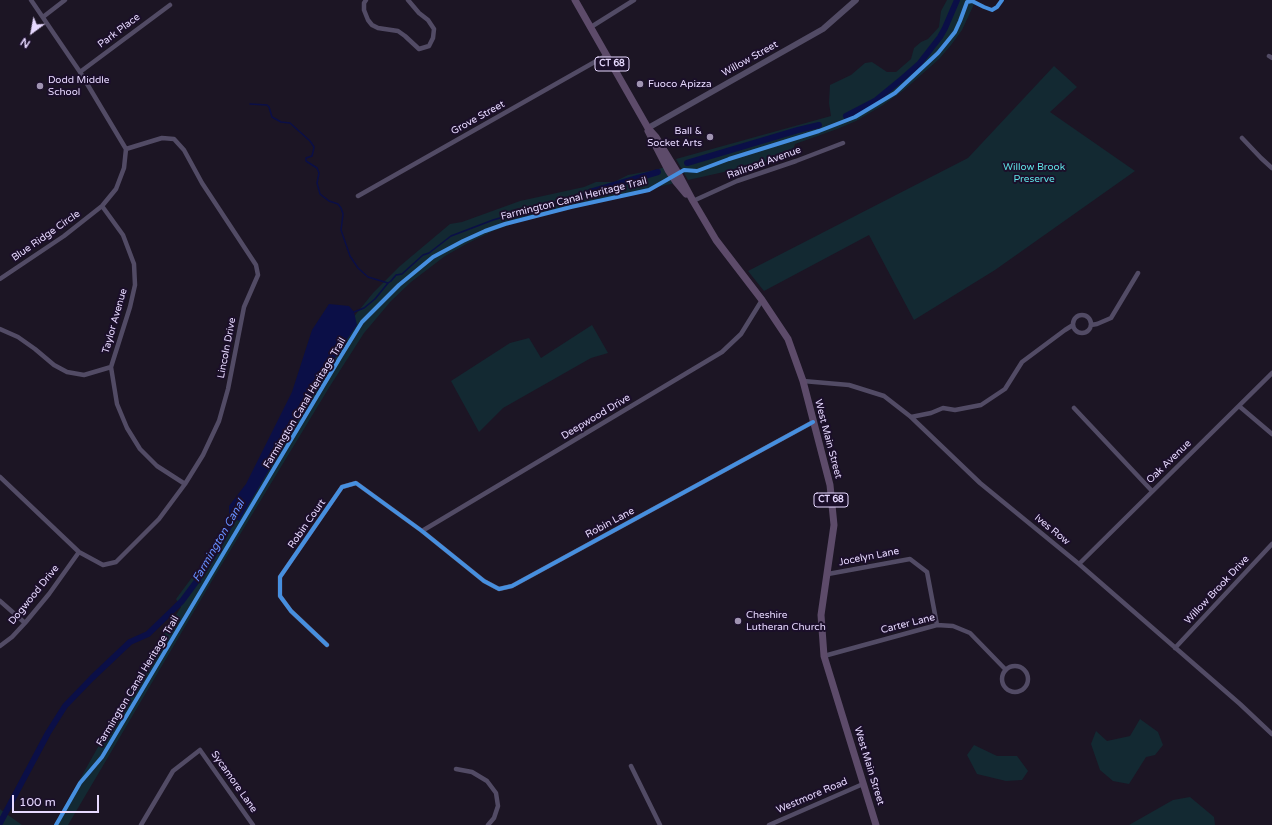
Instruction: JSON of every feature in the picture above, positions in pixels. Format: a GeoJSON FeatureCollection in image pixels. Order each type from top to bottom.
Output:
{"type":"FeatureCollection","features":[{"type":"Feature","properties":{"kind":"main road","name":"West Main Street"},"geometry":{"type":"LineString","coordinates":[[575,0],[648,128],[648,133],[668,170],[693,202],[716,240],[762,300],[788,339],[803,381],[830,485],[834,525],[821,615],[824,656],[876,825]]}},
{"type":"Feature","properties":{"kind":"street"},"geometry":{"type":"LineString","coordinates":[[31,0],[80,72],[126,149],[124,168],[116,189],[102,206]]}},
{"type":"Feature","properties":{"kind":"street"},"geometry":{"type":"LineString","coordinates":[[43,17],[65,0]]}},
{"type":"Feature","properties":{"kind":"street"},"geometry":{"type":"LineString","coordinates":[[366,0],[364,2],[364,10],[372,25],[378,28],[398,31],[419,49],[429,46],[433,38],[434,29],[428,20],[419,13],[408,0]]}},
{"type":"Feature","properties":{"kind":"street"},"geometry":{"type":"LineString","coordinates":[[591,27],[634,0]]}},
{"type":"Feature","properties":{"kind":"street","name":"Willow Street"},"geometry":{"type":"LineString","coordinates":[[648,128],[823,29],[856,0]]}},
{"type":"Feature","properties":{"kind":"street","name":"Park Place"},"geometry":{"type":"LineString","coordinates":[[80,72],[170,5]]}},
{"type":"Feature","properties":{"kind":"street","name":"Grove Street"},"geometry":{"type":"LineString","coordinates":[[358,196],[607,56]]}},
{"type":"Feature","properties":{"kind":"street","name":"Lincoln Drive"},"geometry":{"type":"LineString","coordinates":[[0,477],[79,552],[103,565],[116,562],[158,519],[185,484],[203,455],[219,421],[228,389],[244,307],[258,275],[256,264],[202,183],[184,150],[174,139],[162,138],[126,149]]}},
{"type":"Feature","properties":{"kind":"street"},"geometry":{"type":"LineString","coordinates":[[1242,138],[1260,158],[1272,168]]}},
{"type":"Feature","properties":{"kind":"street","name":"Railroad Avenue"},"geometry":{"type":"LineString","coordinates":[[693,202],[737,181],[843,143]]}},
{"type":"Feature","properties":{"kind":"street","name":"Blue Ridge Circle"},"geometry":{"type":"LineString","coordinates":[[0,279],[64,236],[102,206]]}},
{"type":"Feature","properties":{"kind":"street","name":"Taylor Avenue"},"geometry":{"type":"LineString","coordinates":[[102,206],[123,235],[134,264],[135,285],[130,307],[111,367],[117,404],[130,434],[140,449],[157,466],[185,484]]}},
{"type":"Feature","properties":{"kind":"street"},"geometry":{"type":"LineString","coordinates":[[1091,325],[1089,319],[1082,315],[1075,318],[1073,325],[1075,330],[1083,333],[1088,330],[1091,325],[1111,318],[1138,272]]}},
{"type":"Feature","properties":{"kind":"street","name":"Deepwood Drive"},"geometry":{"type":"LineString","coordinates":[[422,531],[722,352],[741,334],[762,300]]}},
{"type":"Feature","properties":{"kind":"street"},"geometry":{"type":"LineString","coordinates":[[911,417],[931,413],[943,408],[955,410],[980,405],[1005,389],[1022,362],[1073,325]]}},
{"type":"Feature","properties":{"kind":"street"},"geometry":{"type":"LineString","coordinates":[[0,328],[18,337],[54,365],[67,372],[84,374],[111,367]]}},
{"type":"Feature","properties":{"kind":"street","name":"Oak Avenue"},"geometry":{"type":"LineString","coordinates":[[1078,564],[1272,373]]}},
{"type":"Feature","properties":{"kind":"street","name":"Ives Row"},"geometry":{"type":"LineString","coordinates":[[803,381],[849,386],[884,396],[911,417],[980,483],[1078,564],[1240,704],[1272,734]]}},
{"type":"Feature","properties":{"kind":"street"},"geometry":{"type":"LineString","coordinates":[[1239,406],[1272,434]]}},
{"type":"Feature","properties":{"kind":"street"},"geometry":{"type":"LineString","coordinates":[[1074,408],[1152,491]]}},
{"type":"Feature","properties":{"kind":"street","name":"Robin Lane"},"geometry":{"type":"LineString","coordinates":[[422,531],[484,581],[499,589],[512,586],[814,422]]}},
{"type":"Feature","properties":{"kind":"street","name":"Robin Court"},"geometry":{"type":"LineString","coordinates":[[327,645],[291,610],[280,596],[280,577],[342,487],[356,483],[422,531]]}},
{"type":"Feature","properties":{"kind":"street","name":"Willow Brook Drive"},"geometry":{"type":"LineString","coordinates":[[1175,648],[1272,544]]}},
{"type":"Feature","properties":{"kind":"street","name":"Dogwood Drive"},"geometry":{"type":"LineString","coordinates":[[0,646],[12,637],[25,623],[79,552]]}},
{"type":"Feature","properties":{"kind":"street","name":"Jocelyn Lane"},"geometry":{"type":"LineString","coordinates":[[828,574],[910,558],[927,572],[937,625]]}},
{"type":"Feature","properties":{"kind":"street"},"geometry":{"type":"LineString","coordinates":[[0,601],[25,623]]}},
{"type":"Feature","properties":{"kind":"street","name":"Carter Lane"},"geometry":{"type":"LineString","coordinates":[[824,656],[937,625],[953,626],[970,633],[1006,670]]}},
{"type":"Feature","properties":{"kind":"street"},"geometry":{"type":"LineString","coordinates":[[1018,667],[1025,671],[1028,682],[1023,690],[1015,692],[1007,689],[1002,678],[1006,670],[1018,667]]}},
{"type":"Feature","properties":{"kind":"street","name":"Sycamore Lane"},"geometry":{"type":"LineString","coordinates":[[141,825],[173,771],[200,750],[253,825]]}},
{"type":"Feature","properties":{"kind":"street"},"geometry":{"type":"LineString","coordinates":[[631,766],[660,825]]}},
{"type":"Feature","properties":{"kind":"street"},"geometry":{"type":"LineString","coordinates":[[456,769],[472,772],[487,781],[496,793],[498,806],[494,818],[488,825]]}},
{"type":"Feature","properties":{"kind":"street","name":"Westmore Road"},"geometry":{"type":"LineString","coordinates":[[769,825],[863,784]]}},
{"type":"Feature","properties":{"kind":"green space"},"geometry":{"type":"Polygon","coordinates":[[[947,0],[976,0],[962,30],[939,59],[904,90],[883,105],[856,121],[795,144],[791,157],[688,180],[676,159],[831,116],[829,103],[830,85],[851,75],[865,63],[872,62],[887,72],[896,72],[911,59],[914,48],[921,42],[928,39],[939,27],[941,11],[947,0]]]}},
{"type":"Feature","properties":{"kind":"green space","name":"Willow Brook Preserve"},"geometry":{"type":"Polygon","coordinates":[[[1054,66],[1077,87],[1050,112],[1135,171],[995,270],[914,320],[869,235],[764,291],[748,271],[968,158],[1054,66]]]}},
{"type":"Feature","properties":{"kind":"green space"},"geometry":{"type":"Polygon","coordinates":[[[665,167],[675,183],[554,210],[493,231],[445,256],[411,282],[391,301],[364,333],[330,386],[216,574],[68,825],[54,825],[137,678],[181,607],[176,599],[202,564],[293,408],[348,324],[373,293],[400,266],[450,224],[462,222],[520,201],[584,187],[596,182],[614,182],[628,175],[665,167]]]}},
{"type":"Feature","properties":{"kind":"green space"},"geometry":{"type":"Polygon","coordinates":[[[592,325],[608,353],[591,358],[503,408],[479,432],[451,381],[510,343],[529,338],[541,358],[592,325]]]}},
{"type":"Feature","properties":{"kind":"green space"},"geometry":{"type":"Polygon","coordinates":[[[1140,719],[1158,732],[1163,745],[1155,755],[1146,757],[1129,784],[1113,781],[1100,770],[1091,744],[1096,731],[1107,741],[1130,736],[1140,719]]]}},
{"type":"Feature","properties":{"kind":"green space"},"geometry":{"type":"Polygon","coordinates":[[[974,745],[997,756],[1017,756],[1028,771],[1022,780],[1006,781],[977,774],[967,755],[974,745]]]}},
{"type":"Feature","properties":{"kind":"green space"},"geometry":{"type":"Polygon","coordinates":[[[1190,797],[1214,817],[1215,825],[1129,825],[1173,800],[1190,797]]]}},
{"type":"Feature","properties":{"kind":"green space"},"geometry":{"type":"Polygon","coordinates":[[[0,809],[1,810],[22,825],[0,825],[0,809]]]}},
{"type":"Feature","properties":{"kind":"shaded area"},"geometry":{"type":"Polygon","coordinates":[[[329,304],[349,306],[354,312],[357,325],[341,348],[239,521],[229,515],[229,506],[246,484],[292,392],[312,330],[329,304]]]}},
{"type":"Feature","properties":{"kind":"waterway","name":"Farmington Canal"},"geometry":{"type":"LineString","coordinates":[[846,116],[875,101],[919,64],[940,37],[957,0]]}},
{"type":"Feature","properties":{"kind":"waterway"},"geometry":{"type":"LineString","coordinates":[[250,104],[267,105],[272,117],[281,122],[290,123],[310,141],[314,147],[312,156],[306,158],[306,161],[317,168],[319,173],[317,183],[320,194],[329,201],[338,204],[341,208],[343,214],[341,230],[350,256],[358,268],[368,277],[388,283]]}},
{"type":"Feature","properties":{"kind":"waterway","name":"Farmington Canal"},"geometry":{"type":"LineString","coordinates":[[687,163],[819,125]]}},
{"type":"Feature","properties":{"kind":"waterway","name":"Farmington Canal"},"geometry":{"type":"LineString","coordinates":[[590,192],[658,172]]}},
{"type":"Feature","properties":{"kind":"waterway"},"geometry":{"type":"LineString","coordinates":[[354,312],[364,308],[375,299],[396,275],[402,274],[423,255],[429,253],[451,236],[493,220],[590,192]]}},
{"type":"Feature","properties":{"kind":"waterway","name":"Farmington Canal"},"geometry":{"type":"LineString","coordinates":[[0,823],[48,733],[65,706],[130,642],[148,634],[182,601],[216,551],[237,511]]}},
{"type":"Feature","properties":{"kind":"cycle path","name":"Farmington Canal Heritage Trail"},"geometry":{"type":"LineString","coordinates":[[56,825],[80,783],[102,757],[362,322],[399,285],[433,257],[485,231],[505,224],[571,207],[649,190],[684,170],[697,171],[729,159],[819,131],[855,117],[895,93],[938,53],[955,32],[967,2],[972,1],[992,10],[997,7],[1002,0]]}},
{"type":"Feature","properties":{"kind":"cycle path"},"geometry":{"type":"LineString","coordinates":[[327,645],[291,611],[280,596],[280,577],[342,487],[356,483],[422,531],[484,581],[499,589],[512,586],[813,422]]}},
{"type":"Feature","properties":{"kind":"place","name":"Fuoco Apizza"},"geometry":{"type":"Point","coordinates":[640,84]}},
{"type":"Feature","properties":{"kind":"place","name":"Dodd Middle School"},"geometry":{"type":"Point","coordinates":[40,86]}},
{"type":"Feature","properties":{"kind":"place","name":"Ball & Socket Arts"},"geometry":{"type":"Point","coordinates":[710,137]}},
{"type":"Feature","properties":{"kind":"place","name":"Cheshire Lutheran Church"},"geometry":{"type":"Point","coordinates":[738,621]}}]}
